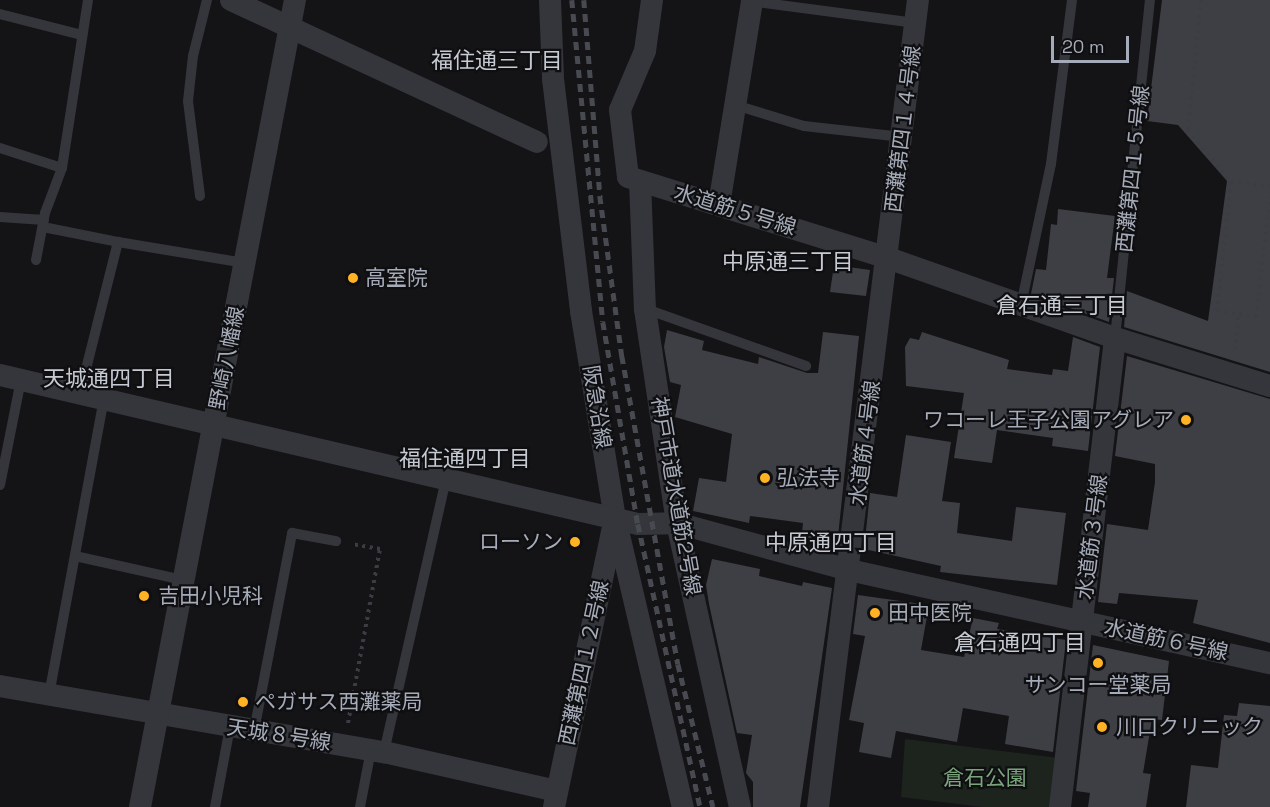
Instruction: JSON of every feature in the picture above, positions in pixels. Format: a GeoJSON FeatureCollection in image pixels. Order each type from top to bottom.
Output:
{"type":"FeatureCollection","features":[{"type":"Feature","properties":{"kind":"street"},"geometry":{"type":"LineString","coordinates":[[231,0],[537,142]]}},
{"type":"Feature","properties":{"kind":"street","name":"野崎八幡線"},"geometry":{"type":"LineString","coordinates":[[140,807],[295,0]]}},
{"type":"Feature","properties":{"kind":"street","name":"阪急沿線"},"geometry":{"type":"LineString","coordinates":[[550,0],[553,79],[581,311],[615,518],[683,807]]}},
{"type":"Feature","properties":{"kind":"street"},"geometry":{"type":"LineString","coordinates":[[640,181],[628,177],[620,110],[645,51],[652,0]]}},
{"type":"Feature","properties":{"kind":"street","name":"西灘第四１４号線"},"geometry":{"type":"LineString","coordinates":[[893,260],[902,138],[918,0]]}},
{"type":"Feature","properties":{"kind":"street"},"geometry":{"type":"LineString","coordinates":[[719,206],[752,1]]}},
{"type":"Feature","properties":{"kind":"street","name":"水道筋５号線"},"geometry":{"type":"LineString","coordinates":[[640,181],[893,260],[1115,338],[1270,386]]}},
{"type":"Feature","properties":{"kind":"street","name":"神戸市道水道筋2号線"},"geometry":{"type":"LineString","coordinates":[[640,181],[645,309],[677,523],[740,807]]}},
{"type":"Feature","properties":{"kind":"street","name":"水道筋４号線"},"geometry":{"type":"LineString","coordinates":[[818,807],[893,260]]}},
{"type":"Feature","properties":{"kind":"street","name":"水道筋３号線"},"geometry":{"type":"LineString","coordinates":[[1060,807],[1115,338]]}},
{"type":"Feature","properties":{"kind":"street","name":"水道筋６号線"},"geometry":{"type":"LineString","coordinates":[[11,377],[651,526],[677,523],[849,570],[1270,663]]}},
{"type":"Feature","properties":{"kind":"street","name":"西灘第四１２号線"},"geometry":{"type":"LineString","coordinates":[[556,799],[615,518]]}},
{"type":"Feature","properties":{"kind":"street","name":"天城８号線"},"geometry":{"type":"LineString","coordinates":[[0,686],[157,716],[377,751],[556,799]]}},
{"type":"Feature","properties":{"kind":"lane"},"geometry":{"type":"LineString","coordinates":[[36,260],[43,224],[62,168],[88,0]]}},
{"type":"Feature","properties":{"kind":"lane"},"geometry":{"type":"LineString","coordinates":[[200,196],[188,101],[193,56],[207,0]]}},
{"type":"Feature","properties":{"kind":"lane"},"geometry":{"type":"LineString","coordinates":[[1021,305],[1051,164],[1072,0]]}},
{"type":"Feature","properties":{"kind":"lane","name":"西灘第四１５号線"},"geometry":{"type":"LineString","coordinates":[[1115,338],[1150,0]]}},
{"type":"Feature","properties":{"kind":"lane"},"geometry":{"type":"LineString","coordinates":[[752,1],[916,23]]}},
{"type":"Feature","properties":{"kind":"lane"},"geometry":{"type":"LineString","coordinates":[[0,14],[82,35]]}},
{"type":"Feature","properties":{"kind":"lane"},"geometry":{"type":"LineString","coordinates":[[735,105],[804,126],[902,138]]}},
{"type":"Feature","properties":{"kind":"lane"},"geometry":{"type":"LineString","coordinates":[[0,148],[62,168]]}},
{"type":"Feature","properties":{"kind":"lane"},"geometry":{"type":"LineString","coordinates":[[0,217],[43,224],[118,243],[245,263]]}},
{"type":"Feature","properties":{"kind":"lane"},"geometry":{"type":"LineString","coordinates":[[80,393],[118,243]]}},
{"type":"Feature","properties":{"kind":"lane"},"geometry":{"type":"LineString","coordinates":[[645,309],[806,366]]}},
{"type":"Feature","properties":{"kind":"lane"},"geometry":{"type":"LineString","coordinates":[[0,485],[11,377]]}},
{"type":"Feature","properties":{"kind":"lane"},"geometry":{"type":"LineString","coordinates":[[49,695],[105,399]]}},
{"type":"Feature","properties":{"kind":"lane"},"geometry":{"type":"LineString","coordinates":[[360,807],[377,751],[446,478]]}},
{"type":"Feature","properties":{"kind":"lane"},"geometry":{"type":"LineString","coordinates":[[254,731],[292,533],[336,541]]}},
{"type":"Feature","properties":{"kind":"lane"},"geometry":{"type":"LineString","coordinates":[[75,556],[183,580]]}},
{"type":"Feature","properties":{"kind":"lane"},"geometry":{"type":"LineString","coordinates":[[215,807],[230,727]]}},
{"type":"Feature","properties":{"kind":"path"},"geometry":{"type":"LineString","coordinates":[[1201,0],[1188,130],[1232,182],[1270,186]]}},
{"type":"Feature","properties":{"kind":"path"},"geometry":{"type":"LineString","coordinates":[[1232,182],[1216,311],[1256,317],[1270,197]]}},
{"type":"Feature","properties":{"kind":"path"},"geometry":{"type":"LineString","coordinates":[[1232,374],[1239,314]]}},
{"type":"Feature","properties":{"kind":"path"},"geometry":{"type":"LineString","coordinates":[[336,541],[380,549],[344,746]]}},
{"type":"Feature","properties":{"kind":"green space","name":"倉石公園"},"geometry":{"type":"Polygon","coordinates":[[[905,739],[1059,758],[1053,807],[982,807],[901,797],[905,739]]]}},
{"type":"Feature","properties":{"kind":"building"},"geometry":{"type":"Polygon","coordinates":[[[1162,0],[1270,0],[1270,372],[1124,327],[1127,291],[1208,321],[1227,181],[1178,125],[1147,121],[1162,0]]]}},
{"type":"Feature","properties":{"kind":"building"},"geometry":{"type":"Polygon","coordinates":[[[1058,209],[1115,216],[1107,278],[1114,278],[1109,322],[1031,294],[1036,269],[1046,270],[1051,224],[1057,225],[1058,209]]]}},
{"type":"Feature","properties":{"kind":"building"},"geometry":{"type":"Polygon","coordinates":[[[834,265],[870,270],[866,296],[830,292],[834,265]]]}},
{"type":"Feature","properties":{"kind":"building"},"geometry":{"type":"Polygon","coordinates":[[[667,330],[704,341],[702,350],[758,364],[759,357],[807,373],[818,373],[823,332],[859,336],[837,546],[801,542],[803,523],[750,516],[749,523],[693,511],[699,478],[726,482],[732,434],[675,417],[681,385],[670,382],[664,347],[667,330]]]}},
{"type":"Feature","properties":{"kind":"building"},"geometry":{"type":"Polygon","coordinates":[[[922,332],[1009,360],[1007,369],[1052,375],[1053,369],[1068,371],[1073,337],[1100,347],[1088,451],[1052,446],[1053,438],[997,430],[992,463],[954,458],[964,393],[906,386],[905,347],[910,338],[919,340],[922,332]]]}},
{"type":"Feature","properties":{"kind":"building"},"geometry":{"type":"Polygon","coordinates":[[[1127,356],[1270,399],[1270,643],[1193,623],[1198,600],[1119,593],[1117,604],[1098,602],[1107,524],[1148,530],[1155,482],[1155,464],[1115,456],[1127,356]]]}},
{"type":"Feature","properties":{"kind":"building"},"geometry":{"type":"Polygon","coordinates":[[[906,435],[951,442],[942,501],[960,503],[957,533],[1012,541],[1016,507],[1066,513],[1057,585],[940,572],[941,566],[864,549],[870,493],[897,497],[906,435]]]}},
{"type":"Feature","properties":{"kind":"building"},"geometry":{"type":"Polygon","coordinates":[[[712,559],[760,569],[759,576],[802,586],[803,582],[832,588],[800,807],[753,807],[753,782],[746,773],[752,735],[737,733],[706,585],[712,559]]]}},
{"type":"Feature","properties":{"kind":"building"},"geometry":{"type":"Polygon","coordinates":[[[858,595],[929,605],[921,650],[964,657],[973,618],[999,623],[997,629],[1066,640],[1053,752],[1005,744],[1009,716],[963,708],[957,742],[896,731],[891,758],[859,752],[864,723],[849,720],[865,636],[853,634],[858,595]]]}},
{"type":"Feature","properties":{"kind":"building"},"geometry":{"type":"Polygon","coordinates":[[[1093,645],[1169,661],[1162,720],[1152,719],[1143,773],[1151,774],[1146,807],[1088,807],[1090,793],[1076,791],[1093,645]]]}},
{"type":"Feature","properties":{"kind":"building"},"geometry":{"type":"Polygon","coordinates":[[[1239,703],[1270,706],[1270,807],[1186,807],[1191,765],[1218,768],[1224,715],[1237,716],[1239,703]]]}},
{"type":"Feature","properties":{"kind":"railway"},"geometry":{"type":"LineString","coordinates":[[572,0],[603,322],[638,524],[700,807]]}},
{"type":"Feature","properties":{"kind":"railway"},"geometry":{"type":"LineString","coordinates":[[584,0],[600,196],[622,356],[678,664],[713,807]]}},
{"type":"Feature","properties":{"kind":"place","name":"高室院"},"geometry":{"type":"Point","coordinates":[353,278]}},
{"type":"Feature","properties":{"kind":"place","name":"ワコーレ王子公園アグレア"},"geometry":{"type":"Point","coordinates":[1186,420]}},
{"type":"Feature","properties":{"kind":"place","name":"弘法寺"},"geometry":{"type":"Point","coordinates":[765,478]}},
{"type":"Feature","properties":{"kind":"place","name":"ローソン"},"geometry":{"type":"Point","coordinates":[575,542]}},
{"type":"Feature","properties":{"kind":"place","name":"吉田小児科"},"geometry":{"type":"Point","coordinates":[144,596]}},
{"type":"Feature","properties":{"kind":"place","name":"田中医院"},"geometry":{"type":"Point","coordinates":[875,613]}},
{"type":"Feature","properties":{"kind":"place","name":"サンコー堂薬局"},"geometry":{"type":"Point","coordinates":[1098,663]}},
{"type":"Feature","properties":{"kind":"place","name":"ペガサス西灘薬局"},"geometry":{"type":"Point","coordinates":[243,702]}},
{"type":"Feature","properties":{"kind":"place","name":"川口クリニック"},"geometry":{"type":"Point","coordinates":[1102,727]}},
{"type":"Feature","properties":{"kind":"district","name":"福住通三丁目"},"geometry":{"type":"Point","coordinates":[497,61]}},
{"type":"Feature","properties":{"kind":"district","name":"中原通三丁目"},"geometry":{"type":"Point","coordinates":[788,262]}},
{"type":"Feature","properties":{"kind":"district","name":"倉石通三丁目"},"geometry":{"type":"Point","coordinates":[1062,306]}},
{"type":"Feature","properties":{"kind":"district","name":"天城通四丁目"},"geometry":{"type":"Point","coordinates":[109,379]}},
{"type":"Feature","properties":{"kind":"district","name":"福住通四丁目"},"geometry":{"type":"Point","coordinates":[465,459]}},
{"type":"Feature","properties":{"kind":"district","name":"中原通四丁目"},"geometry":{"type":"Point","coordinates":[831,543]}},
{"type":"Feature","properties":{"kind":"district","name":"倉石通四丁目"},"geometry":{"type":"Point","coordinates":[1020,643]}}]}
